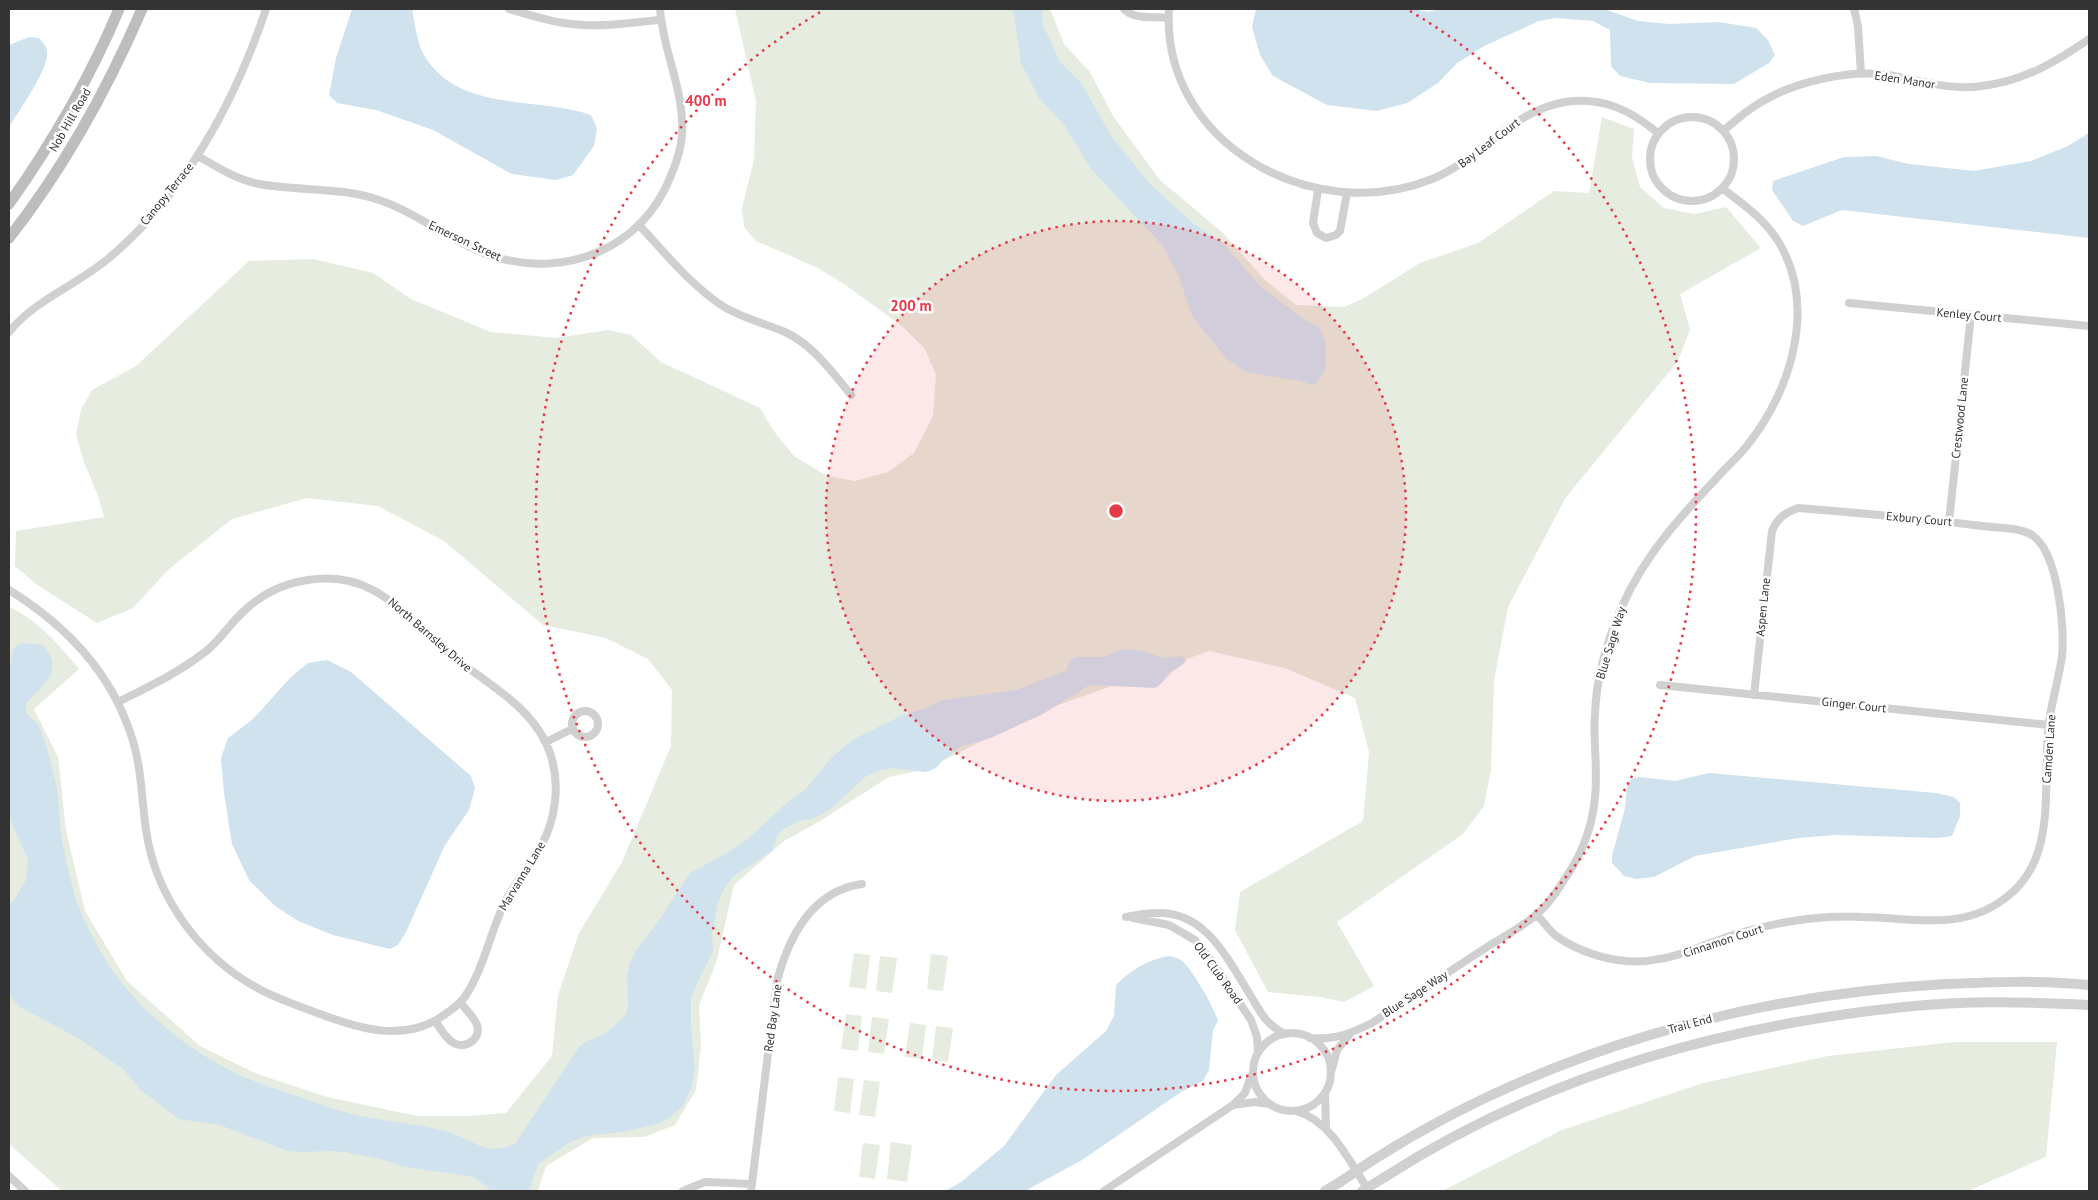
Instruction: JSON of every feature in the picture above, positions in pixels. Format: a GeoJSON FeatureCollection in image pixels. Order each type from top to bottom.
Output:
{"type":"FeatureCollection","features":[{"type":"Feature","properties":{"kind":"main road","name":"Nob Hill Road"},"geometry":{"type":"LineString","coordinates":[[9,204],[38,164],[73,104],[119,9]]}},
{"type":"Feature","properties":{"kind":"main road","name":"Nob Hill Road"},"geometry":{"type":"LineString","coordinates":[[9,238],[54,175],[92,113],[142,9]]}},
{"type":"Feature","properties":{"kind":"street","name":"Canopy Terrace"},"geometry":{"type":"LineString","coordinates":[[9,332],[22,317],[39,303],[62,290],[109,257],[177,186],[198,156],[243,71],[266,9]]}},
{"type":"Feature","properties":{"kind":"street"},"geometry":{"type":"LineString","coordinates":[[509,9],[536,17],[583,25],[605,26],[660,20]]}},
{"type":"Feature","properties":{"kind":"street","name":"Emerson Street"},"geometry":{"type":"LineString","coordinates":[[198,156],[237,178],[258,184],[321,188],[376,199],[493,256],[531,264],[552,264],[589,256],[623,240],[639,225],[662,197],[675,166],[682,134],[680,95],[660,20],[660,9]]}},
{"type":"Feature","properties":{"kind":"street"},"geometry":{"type":"LineString","coordinates":[[1124,9],[1136,16],[1168,18]]}},
{"type":"Feature","properties":{"kind":"street","name":"Bay Leaf Court"},"geometry":{"type":"LineString","coordinates":[[1169,9],[1170,45],[1175,69],[1184,91],[1214,130],[1230,146],[1270,172],[1294,183],[1318,190],[1347,193],[1382,192],[1405,189],[1432,180],[1471,158],[1508,127],[1525,116],[1563,102],[1582,100],[1623,108],[1639,117],[1658,133]]}},
{"type":"Feature","properties":{"kind":"street"},"geometry":{"type":"LineString","coordinates":[[1854,9],[1858,26],[1861,74]]}},
{"type":"Feature","properties":{"kind":"street","name":"Eden Manor"},"geometry":{"type":"LineString","coordinates":[[1724,131],[1747,111],[1784,90],[1836,77],[1861,74],[1885,75],[1957,88],[1981,87],[2029,75],[2051,64],[2089,39]]}},
{"type":"Feature","properties":{"kind":"street"},"geometry":{"type":"LineString","coordinates":[[1687,118],[1707,120],[1724,131],[1733,152],[1733,162],[1731,174],[1722,188],[1704,199],[1693,201],[1682,200],[1663,190],[1652,174],[1650,162],[1650,152],[1658,133],[1670,124],[1687,118]]}},
{"type":"Feature","properties":{"kind":"street","name":"Blue Sage Way"},"geometry":{"type":"LineString","coordinates":[[1310,1038],[1334,1038],[1350,1034],[1372,1022],[1536,914],[1570,873],[1581,851],[1590,825],[1596,797],[1595,714],[1597,686],[1612,630],[1622,604],[1637,576],[1670,528],[1748,445],[1762,425],[1786,377],[1792,354],[1797,330],[1798,305],[1788,259],[1764,223],[1722,188]]}},
{"type":"Feature","properties":{"kind":"street"},"geometry":{"type":"LineString","coordinates":[[1318,190],[1313,223],[1317,233],[1326,238],[1336,235],[1340,231],[1347,193]]}},
{"type":"Feature","properties":{"kind":"street"},"geometry":{"type":"LineString","coordinates":[[639,225],[702,290],[723,306],[787,333],[804,344],[817,354],[851,395]]}},
{"type":"Feature","properties":{"kind":"street","name":"Kenley Court"},"geometry":{"type":"LineString","coordinates":[[1849,303],[2089,326]]}},
{"type":"Feature","properties":{"kind":"street","name":"Crestwood Lane"},"geometry":{"type":"LineString","coordinates":[[1949,522],[1971,315]]}},
{"type":"Feature","properties":{"kind":"street","name":"Exbury Court"},"geometry":{"type":"LineString","coordinates":[[1777,521],[1785,512],[1798,508],[2017,530],[2031,535],[2042,546],[2050,563]]}},
{"type":"Feature","properties":{"kind":"street","name":"Aspen Lane"},"geometry":{"type":"LineString","coordinates":[[1754,695],[1772,531],[1777,521]]}},
{"type":"Feature","properties":{"kind":"street","name":"Camden Lane"},"geometry":{"type":"LineString","coordinates":[[2008,896],[2022,883],[2034,864],[2039,846],[2047,783],[2049,725],[2062,656],[2062,634],[2057,586],[2050,563]]}},
{"type":"Feature","properties":{"kind":"street","name":"North Barnsley Drive"},"geometry":{"type":"LineString","coordinates":[[118,702],[179,671],[207,650],[237,618],[266,594],[290,583],[313,579],[337,580],[364,585],[384,596],[407,613],[439,646],[514,702],[530,718],[546,742]]}},
{"type":"Feature","properties":{"kind":"street","name":"Marvanna Lane"},"geometry":{"type":"LineString","coordinates":[[9,590],[48,616],[72,637],[106,680],[118,702],[131,733],[140,768],[146,832],[159,880],[172,905],[190,930],[211,955],[234,974],[262,990],[294,1004],[360,1028],[384,1032],[412,1029],[435,1021],[461,1003],[480,970],[500,914],[511,890],[543,842],[551,821],[556,798],[555,777],[546,742]]}},
{"type":"Feature","properties":{"kind":"street","name":"Ginger Court"},"geometry":{"type":"LineString","coordinates":[[1660,685],[2049,725]]}},
{"type":"Feature","properties":{"kind":"street"},"geometry":{"type":"LineString","coordinates":[[546,742],[572,730]]}},
{"type":"Feature","properties":{"kind":"street","name":"Red Bay Lane"},"geometry":{"type":"LineString","coordinates":[[752,1188],[777,980],[784,954],[795,932],[820,902],[846,886],[862,884]]}},
{"type":"Feature","properties":{"kind":"street","name":"Cinnamon Court"},"geometry":{"type":"LineString","coordinates":[[1536,914],[1555,935],[1574,946],[1617,960],[1640,962],[1663,960],[1736,934],[1805,920],[1863,917],[1936,921],[1956,920],[1974,915],[2008,896]]}},
{"type":"Feature","properties":{"kind":"street","name":"Old Club Road"},"geometry":{"type":"LineString","coordinates":[[1258,1052],[1257,1037],[1251,1020],[1209,957],[1195,940],[1169,924],[1126,917],[1157,913],[1172,914],[1195,923],[1214,940],[1269,1024],[1285,1034]]}},
{"type":"Feature","properties":{"kind":"street","name":"Trail End"},"geometry":{"type":"LineString","coordinates":[[1325,1191],[1403,1142],[1532,1077],[1607,1049],[1724,1015],[1837,994],[1904,986],[2013,982],[2089,985]]}},
{"type":"Feature","properties":{"kind":"street"},"geometry":{"type":"LineString","coordinates":[[435,1021],[448,1038],[456,1044],[466,1045],[472,1042],[477,1036],[478,1030],[476,1023],[461,1003]]}},
{"type":"Feature","properties":{"kind":"street","name":"Trail End"},"geometry":{"type":"LineString","coordinates":[[1362,1191],[1474,1126],[1541,1095],[1612,1069],[1686,1046],[1771,1027],[1906,1007],[2008,1003],[2089,1006]]}},
{"type":"Feature","properties":{"kind":"street"},"geometry":{"type":"LineString","coordinates":[[1104,1191],[1234,1104],[1245,1093],[1250,1083],[1258,1052],[1270,1040],[1285,1034],[1294,1033],[1310,1038],[1317,1042],[1328,1056],[1331,1075],[1325,1092],[1326,1128]]}},
{"type":"Feature","properties":{"kind":"street","name":"Blue Sage Way"},"geometry":{"type":"LineString","coordinates":[[1331,1075],[1337,1050],[1350,1034]]}},
{"type":"Feature","properties":{"kind":"street"},"geometry":{"type":"LineString","coordinates":[[1253,1068],[1253,1076],[1258,1092],[1270,1104]]}},
{"type":"Feature","properties":{"kind":"street"},"geometry":{"type":"LineString","coordinates":[[1295,1111],[1312,1105],[1325,1092]]}},
{"type":"Feature","properties":{"kind":"street"},"geometry":{"type":"LineString","coordinates":[[1234,1104],[1255,1102],[1304,1113],[1326,1128],[1368,1191]]}},
{"type":"Feature","properties":{"kind":"street"},"geometry":{"type":"LineString","coordinates":[[9,1176],[24,1191]]}},
{"type":"Feature","properties":{"kind":"street"},"geometry":{"type":"LineString","coordinates":[[683,1191],[705,1182],[752,1188]]}},
{"type":"Feature","properties":{"kind":"shaded area"},"geometry":{"type":"Polygon","coordinates":[[[735,9],[1050,9],[1064,44],[1090,72],[1113,116],[1160,180],[1223,233],[1264,279],[1296,305],[1344,307],[1364,298],[1420,263],[1478,243],[1554,191],[1589,193],[1602,117],[1634,129],[1632,158],[1640,187],[1664,208],[1695,214],[1726,207],[1761,248],[1680,294],[1690,329],[1678,361],[1566,497],[1508,607],[1494,681],[1491,770],[1484,806],[1463,834],[1337,922],[1374,986],[1344,1002],[1321,997],[1268,992],[1235,930],[1240,892],[1363,821],[1369,752],[1355,698],[1285,668],[1209,651],[1036,713],[927,769],[889,777],[820,821],[784,841],[734,885],[716,963],[699,1005],[701,1046],[696,1090],[675,1125],[644,1137],[593,1138],[546,1166],[538,1191],[62,1191],[9,1144],[9,607],[20,612],[39,626],[56,642],[79,669],[34,709],[58,757],[66,831],[85,911],[127,981],[200,1046],[257,1074],[327,1097],[417,1116],[470,1116],[506,1113],[552,1056],[558,995],[579,933],[622,862],[671,746],[672,690],[648,659],[606,638],[543,625],[444,541],[378,506],[307,498],[232,519],[169,569],[133,608],[97,623],[36,584],[15,566],[16,531],[104,517],[76,435],[81,410],[92,390],[136,366],[249,261],[313,259],[373,273],[411,299],[491,332],[556,338],[608,330],[631,335],[661,362],[760,408],[773,430],[794,456],[827,476],[855,481],[888,472],[914,453],[933,416],[936,375],[925,349],[902,326],[847,286],[818,268],[756,241],[744,227],[742,208],[754,160],[756,101],[735,9]]]}},
{"type":"Feature","properties":{"kind":"shaded area"},"geometry":{"type":"Polygon","coordinates":[[[854,953],[870,955],[866,989],[849,987],[854,953]]]}},
{"type":"Feature","properties":{"kind":"shaded area"},"geometry":{"type":"Polygon","coordinates":[[[931,954],[948,956],[943,991],[927,989],[931,954]]]}},
{"type":"Feature","properties":{"kind":"shaded area"},"geometry":{"type":"Polygon","coordinates":[[[880,956],[897,958],[892,993],[876,991],[880,956]]]}},
{"type":"Feature","properties":{"kind":"shaded area"},"geometry":{"type":"Polygon","coordinates":[[[846,1014],[862,1016],[858,1051],[841,1049],[846,1014]]]}},
{"type":"Feature","properties":{"kind":"shaded area"},"geometry":{"type":"Polygon","coordinates":[[[872,1017],[889,1019],[884,1054],[868,1052],[872,1017]]]}},
{"type":"Feature","properties":{"kind":"shaded area"},"geometry":{"type":"Polygon","coordinates":[[[910,1023],[926,1025],[922,1059],[905,1057],[910,1023]]]}},
{"type":"Feature","properties":{"kind":"shaded area"},"geometry":{"type":"Polygon","coordinates":[[[936,1026],[953,1028],[948,1062],[932,1060],[936,1026]]]}},
{"type":"Feature","properties":{"kind":"shaded area"},"geometry":{"type":"Polygon","coordinates":[[[1954,1042],[2057,1042],[2046,1157],[1968,1191],[1442,1191],[1562,1130],[1703,1083],[1828,1056],[1954,1042]]]}},
{"type":"Feature","properties":{"kind":"shaded area"},"geometry":{"type":"Polygon","coordinates":[[[838,1077],[854,1079],[850,1113],[834,1111],[838,1077]]]}},
{"type":"Feature","properties":{"kind":"shaded area"},"geometry":{"type":"Polygon","coordinates":[[[864,1080],[880,1082],[875,1117],[859,1115],[864,1080]]]}},
{"type":"Feature","properties":{"kind":"shaded area"},"geometry":{"type":"Polygon","coordinates":[[[891,1142],[912,1145],[907,1182],[887,1179],[891,1142]]]}},
{"type":"Feature","properties":{"kind":"shaded area"},"geometry":{"type":"Polygon","coordinates":[[[863,1143],[880,1145],[875,1179],[859,1177],[863,1143]]]}},
{"type":"Feature","properties":{"kind":"water"},"geometry":{"type":"Polygon","coordinates":[[[352,9],[412,9],[422,52],[440,75],[458,87],[479,95],[501,100],[570,109],[591,115],[597,128],[594,146],[573,175],[556,180],[512,174],[433,130],[376,110],[337,103],[329,95],[336,58],[352,9]]]}},
{"type":"Feature","properties":{"kind":"water"},"geometry":{"type":"Polygon","coordinates":[[[1013,9],[1042,9],[1043,25],[1060,62],[1082,84],[1111,136],[1150,184],[1195,225],[1221,241],[1261,287],[1302,318],[1320,328],[1326,344],[1325,370],[1316,384],[1311,385],[1301,381],[1246,372],[1226,358],[1192,316],[1179,277],[1163,246],[1091,169],[1065,126],[1039,98],[1021,63],[1013,9]]]}},
{"type":"Feature","properties":{"kind":"water"},"geometry":{"type":"Polygon","coordinates":[[[1256,9],[1414,9],[1428,12],[1440,9],[1604,9],[1638,21],[1669,24],[1719,22],[1756,28],[1768,40],[1775,55],[1769,63],[1734,84],[1650,83],[1620,76],[1611,66],[1610,30],[1593,21],[1556,18],[1539,21],[1484,46],[1457,63],[1438,83],[1407,103],[1377,111],[1327,105],[1273,76],[1260,55],[1252,27],[1256,9]]]}},
{"type":"Feature","properties":{"kind":"water"},"geometry":{"type":"Polygon","coordinates":[[[29,37],[39,38],[47,49],[47,59],[39,79],[9,127],[9,45],[29,37]]]}},
{"type":"Feature","properties":{"kind":"water"},"geometry":{"type":"Polygon","coordinates":[[[2089,133],[2089,238],[1842,210],[1803,226],[1793,221],[1772,190],[1773,181],[1844,157],[1876,156],[1909,164],[1974,171],[2031,161],[2068,146],[2089,133]]]}},
{"type":"Feature","properties":{"kind":"water"},"geometry":{"type":"Polygon","coordinates":[[[22,643],[43,645],[51,657],[52,668],[50,677],[31,698],[26,710],[28,715],[38,725],[49,757],[57,790],[64,849],[76,900],[101,953],[131,994],[167,1029],[187,1044],[242,1076],[337,1110],[442,1130],[481,1146],[494,1149],[515,1144],[579,1047],[587,1041],[605,1034],[625,1016],[628,1007],[627,976],[635,952],[660,919],[690,873],[724,855],[748,839],[792,798],[805,790],[833,756],[854,739],[903,715],[924,709],[943,700],[1016,690],[1066,671],[1069,662],[1076,657],[1104,657],[1122,649],[1141,651],[1165,658],[1182,656],[1186,660],[1155,688],[1090,685],[1041,715],[988,739],[962,746],[943,760],[936,768],[926,772],[892,768],[880,770],[865,777],[832,808],[815,818],[799,821],[784,829],[778,835],[772,851],[734,876],[725,887],[718,902],[712,933],[713,952],[691,999],[691,1026],[695,1069],[692,1086],[683,1106],[669,1118],[654,1125],[621,1132],[585,1136],[569,1143],[538,1164],[529,1191],[492,1191],[474,1177],[400,1166],[384,1160],[345,1152],[299,1152],[285,1150],[220,1125],[179,1119],[141,1090],[123,1069],[78,1038],[20,1007],[9,995],[9,904],[15,899],[26,880],[28,860],[9,817],[9,673],[13,649],[22,643]]]}},
{"type":"Feature","properties":{"kind":"water"},"geometry":{"type":"Polygon","coordinates":[[[327,660],[351,672],[471,776],[475,788],[469,810],[445,845],[406,932],[398,945],[390,949],[333,935],[298,921],[275,906],[249,880],[232,844],[221,758],[228,738],[253,719],[291,677],[308,663],[327,660]]]}},
{"type":"Feature","properties":{"kind":"water"},"geometry":{"type":"Polygon","coordinates":[[[1709,773],[1936,793],[1954,797],[1960,803],[1960,816],[1952,836],[1937,838],[1835,835],[1798,838],[1695,856],[1654,877],[1636,879],[1624,876],[1612,863],[1612,856],[1625,808],[1627,785],[1631,779],[1639,777],[1675,781],[1709,773]]]}},
{"type":"Feature","properties":{"kind":"water"},"geometry":{"type":"Polygon","coordinates":[[[1170,956],[1181,960],[1191,971],[1208,998],[1218,1021],[1213,1030],[1209,1070],[1203,1081],[1181,1092],[1082,1160],[1025,1191],[945,1191],[961,1182],[1004,1146],[1056,1075],[1106,1031],[1114,1016],[1116,985],[1140,966],[1162,957],[1170,956]]]}}]}
